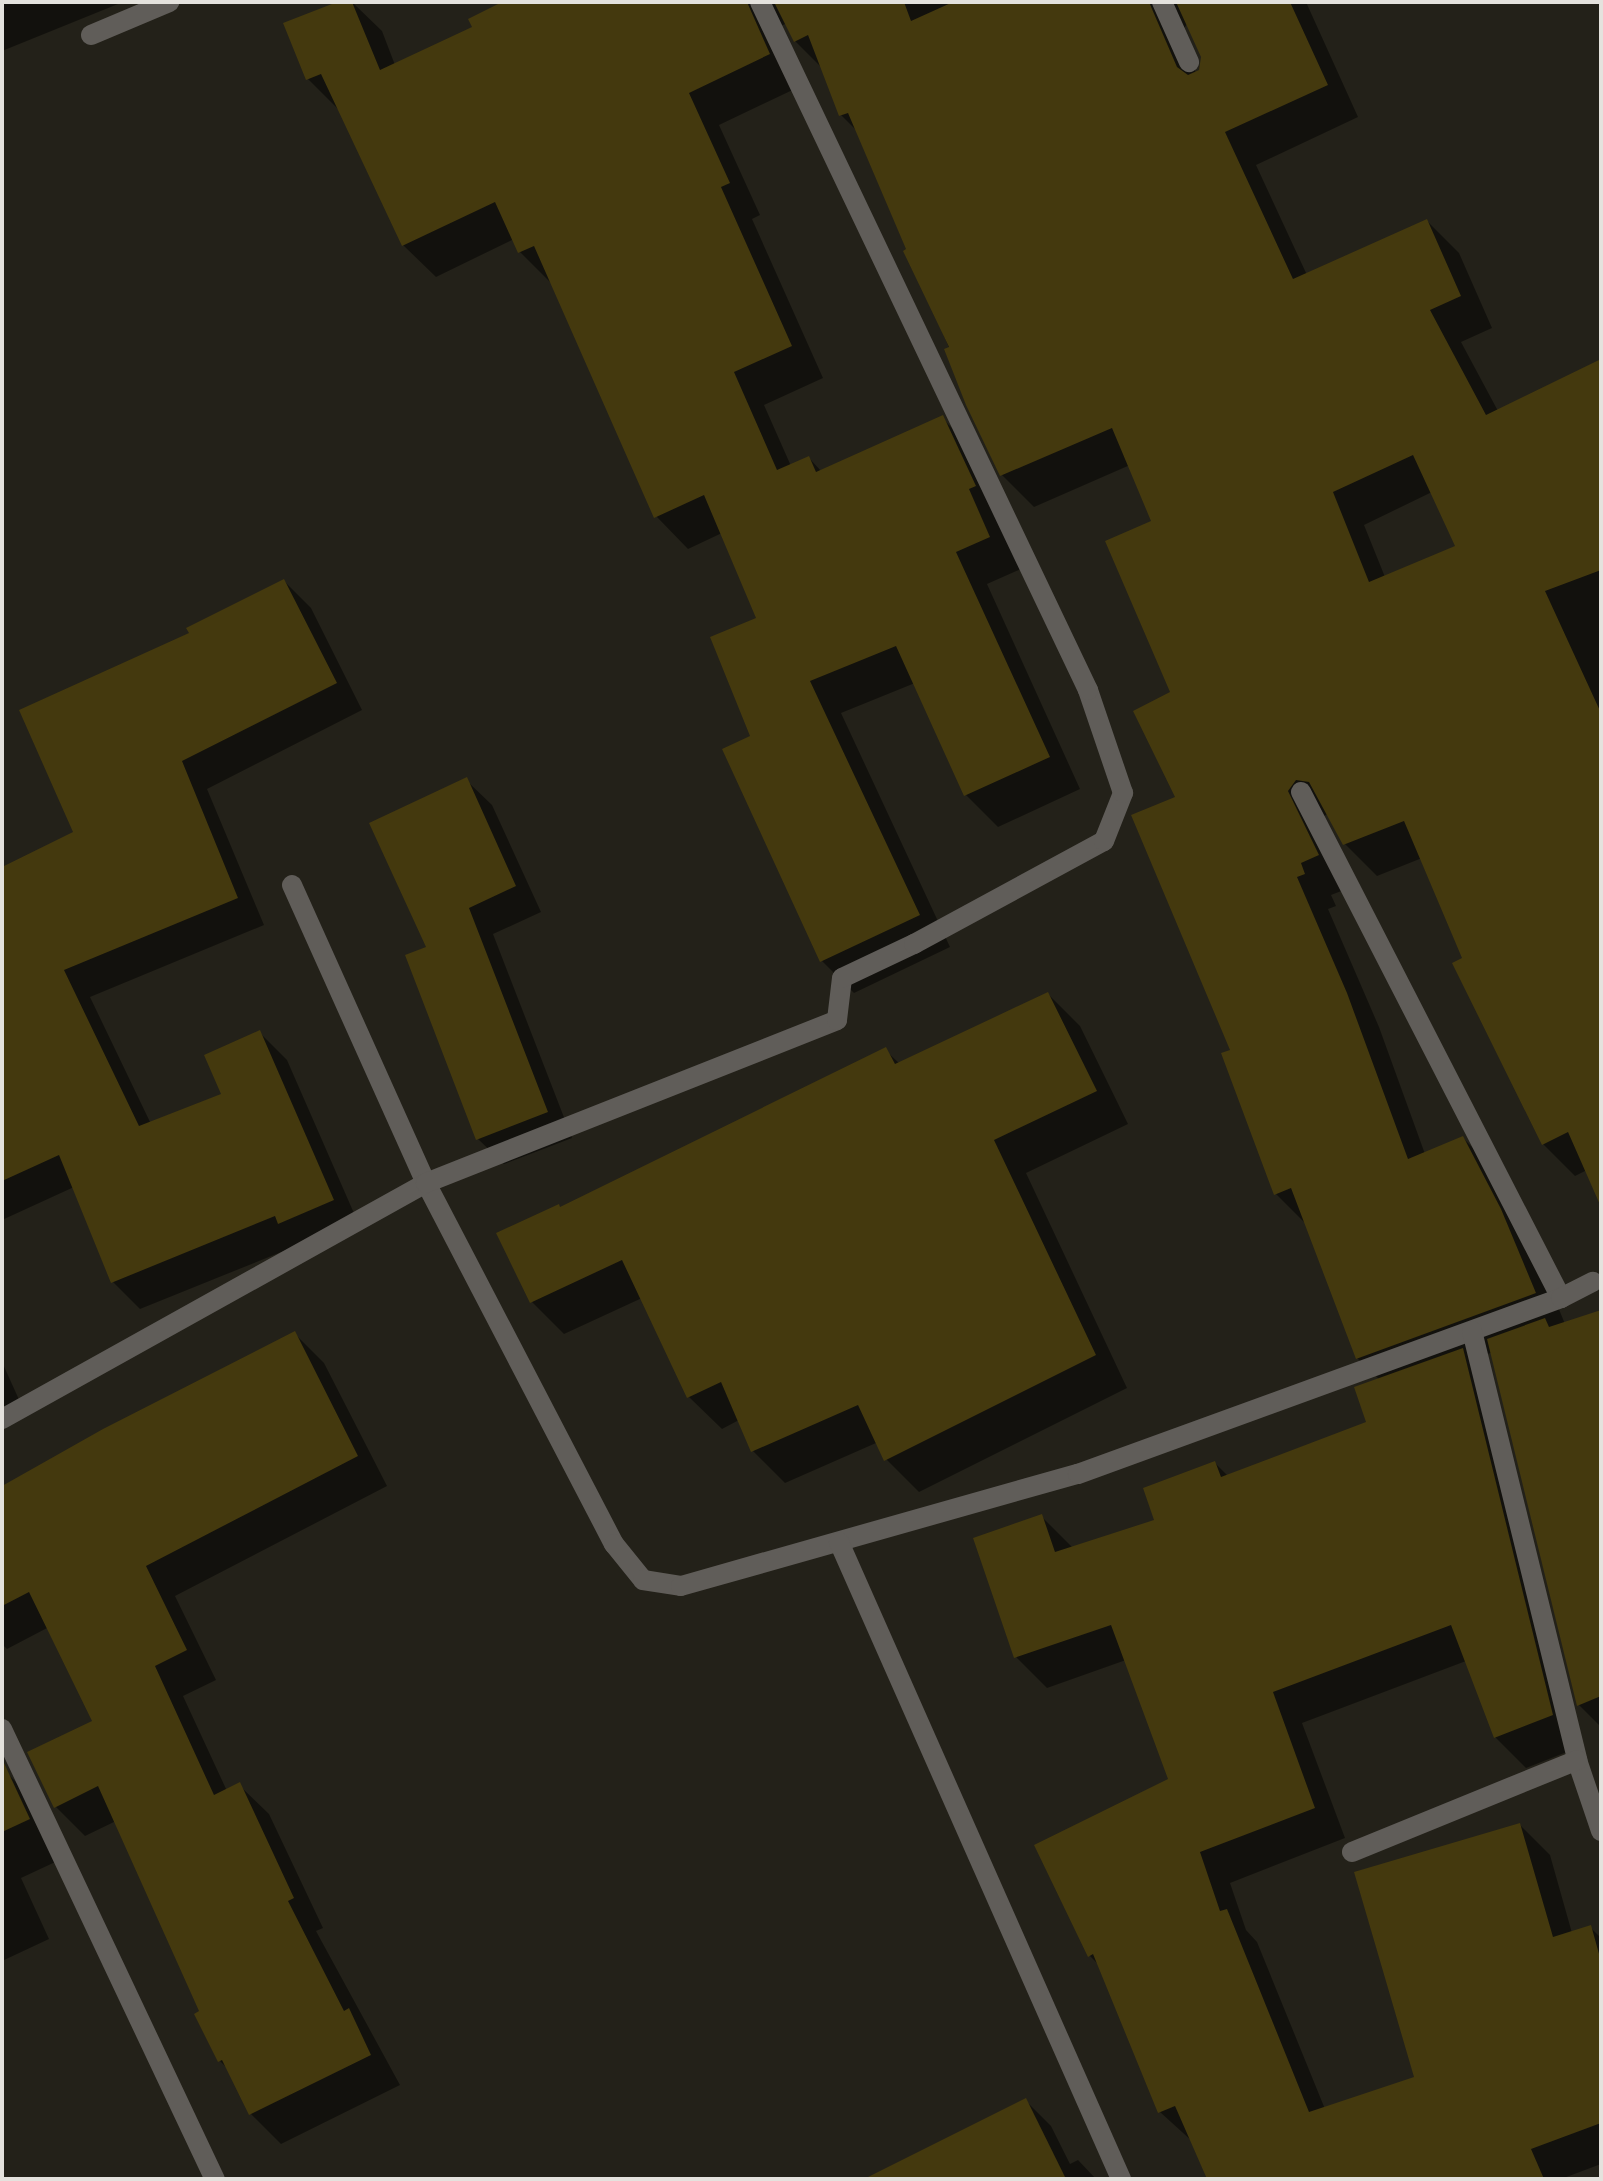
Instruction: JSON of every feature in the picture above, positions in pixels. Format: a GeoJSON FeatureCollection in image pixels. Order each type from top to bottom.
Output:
{"type":"FeatureCollection","features":[{"type":"Feature","properties":{"kind":"street"},"geometry":{"type":"LineString","coordinates":[[91,35],[169,2]]}},
{"type":"Feature","properties":{"kind":"street"},"geometry":{"type":"LineString","coordinates":[[2,1419],[426,1183],[837,1020],[842,978],[914,944],[1104,841],[1123,793],[1088,690],[760,2]]}},
{"type":"Feature","properties":{"kind":"street"},"geometry":{"type":"LineString","coordinates":[[1162,2],[1189,62]]}},
{"type":"Feature","properties":{"kind":"street"},"geometry":{"type":"LineString","coordinates":[[1301,792],[1561,1298]]}},
{"type":"Feature","properties":{"kind":"street"},"geometry":{"type":"LineString","coordinates":[[292,885],[426,1183],[614,1544],[643,1580],[681,1586],[1078,1474],[1561,1298],[1593,1282]]}},
{"type":"Feature","properties":{"kind":"street"},"geometry":{"type":"LineString","coordinates":[[1472,1331],[1601,1831]]}},
{"type":"Feature","properties":{"kind":"street"},"geometry":{"type":"LineString","coordinates":[[839,1542],[1121,2179]]}},
{"type":"Feature","properties":{"kind":"street"},"geometry":{"type":"LineString","coordinates":[[2,1729],[215,2179]]}},
{"type":"Feature","properties":{"kind":"street"},"geometry":{"type":"LineString","coordinates":[[1352,1852],[1587,1771]]}},
{"type":"Feature","properties":{"kind":"building"},"geometry":{"type":"Polygon","coordinates":[[[337,2],[352,2],[380,70],[472,27],[468,19],[502,2],[747,2],[770,54],[689,93],[730,183],[721,187],[792,346],[734,372],[777,470],[809,456],[816,472],[943,415],[976,486],[969,489],[990,537],[956,552],[1050,757],[964,796],[896,646],[810,681],[920,915],[820,962],[722,749],[750,736],[710,637],[756,618],[704,495],[654,518],[534,246],[518,253],[495,202],[402,246],[321,74],[306,80],[283,23],[337,2]]]}},
{"type":"Feature","properties":{"kind":"building"},"geometry":{"type":"Polygon","coordinates":[[[774,2],[904,2],[911,21],[953,2],[1149,2],[1177,67],[1188,75],[1199,70],[1201,57],[1176,2],[1290,2],[1328,85],[1225,132],[1293,279],[1427,219],[1461,296],[1430,310],[1486,415],[1601,359],[1601,570],[1545,591],[1601,713],[1601,1207],[1568,1132],[1542,1145],[1452,963],[1462,958],[1404,821],[1343,845],[1309,782],[1296,780],[1288,791],[1319,855],[1301,863],[1305,874],[1297,877],[1347,993],[1408,1159],[1463,1136],[1501,1209],[1536,1293],[1356,1359],[1291,1188],[1274,1195],[1221,1053],[1230,1050],[1131,815],[1175,797],[1133,711],[1170,692],[1105,541],[1151,521],[1112,428],[1000,476],[966,405],[944,349],[949,347],[903,251],[906,249],[848,113],[839,116],[808,35],[794,42],[774,2]],[[1413,455],[1333,492],[1369,582],[1455,546],[1413,455]]]}},
{"type":"Feature","properties":{"kind":"building"},"geometry":{"type":"Polygon","coordinates":[[[284,579],[337,683],[182,761],[238,898],[64,970],[139,1126],[221,1094],[204,1055],[260,1030],[334,1200],[278,1224],[275,1216],[111,1283],[59,1155],[2,1181],[2,867],[73,832],[19,710],[189,633],[186,628],[284,579]]]}},
{"type":"Feature","properties":{"kind":"building"},"geometry":{"type":"Polygon","coordinates":[[[467,777],[516,886],[469,908],[548,1112],[476,1140],[405,955],[426,947],[369,823],[467,777]]]}},
{"type":"Feature","properties":{"kind":"building"},"geometry":{"type":"Polygon","coordinates":[[[1048,992],[1097,1091],[994,1140],[1096,1355],[884,1461],[858,1405],[751,1452],[721,1382],[687,1398],[622,1260],[530,1303],[496,1233],[559,1204],[560,1207],[886,1047],[895,1064],[1048,992]]]}},
{"type":"Feature","properties":{"kind":"building"},"geometry":{"type":"Polygon","coordinates":[[[1601,1310],[1601,1696],[1577,1706],[1487,1339],[1545,1318],[1549,1327],[1601,1310]]]}},
{"type":"Feature","properties":{"kind":"building"},"geometry":{"type":"Polygon","coordinates":[[[295,1331],[358,1456],[146,1566],[187,1650],[155,1666],[214,1795],[240,1782],[294,1898],[288,1901],[344,2011],[349,2008],[371,2055],[249,2115],[222,2060],[218,2062],[194,2014],[199,2011],[98,1786],[54,1808],[27,1752],[92,1721],[29,1592],[2,1606],[2,1486],[103,1429],[295,1331]]]}},
{"type":"Feature","properties":{"kind":"building"},"geometry":{"type":"Polygon","coordinates":[[[1463,1348],[1553,1715],[1494,1738],[1451,1625],[1273,1692],[1315,1808],[1200,1852],[1220,1911],[1227,1909],[1309,2112],[1414,2077],[1354,1872],[1520,1823],[1553,1937],[1591,1925],[1601,1961],[1601,2123],[1531,2149],[1544,2179],[1207,2179],[1175,2106],[1158,2113],[1093,1954],[1088,1957],[1034,1845],[1168,1779],[1111,1625],[1014,1658],[973,1538],[1042,1514],[1055,1552],[1154,1520],[1143,1488],[1215,1461],[1221,1477],[1366,1422],[1354,1387],[1463,1348]]]}},
{"type":"Feature","properties":{"kind":"building"},"geometry":{"type":"Polygon","coordinates":[[[2,1764],[30,1819],[2,1832],[2,1764]]]}},
{"type":"Feature","properties":{"kind":"building"},"geometry":{"type":"Polygon","coordinates":[[[1026,2098],[1066,2179],[864,2179],[1026,2098]]]}}]}
